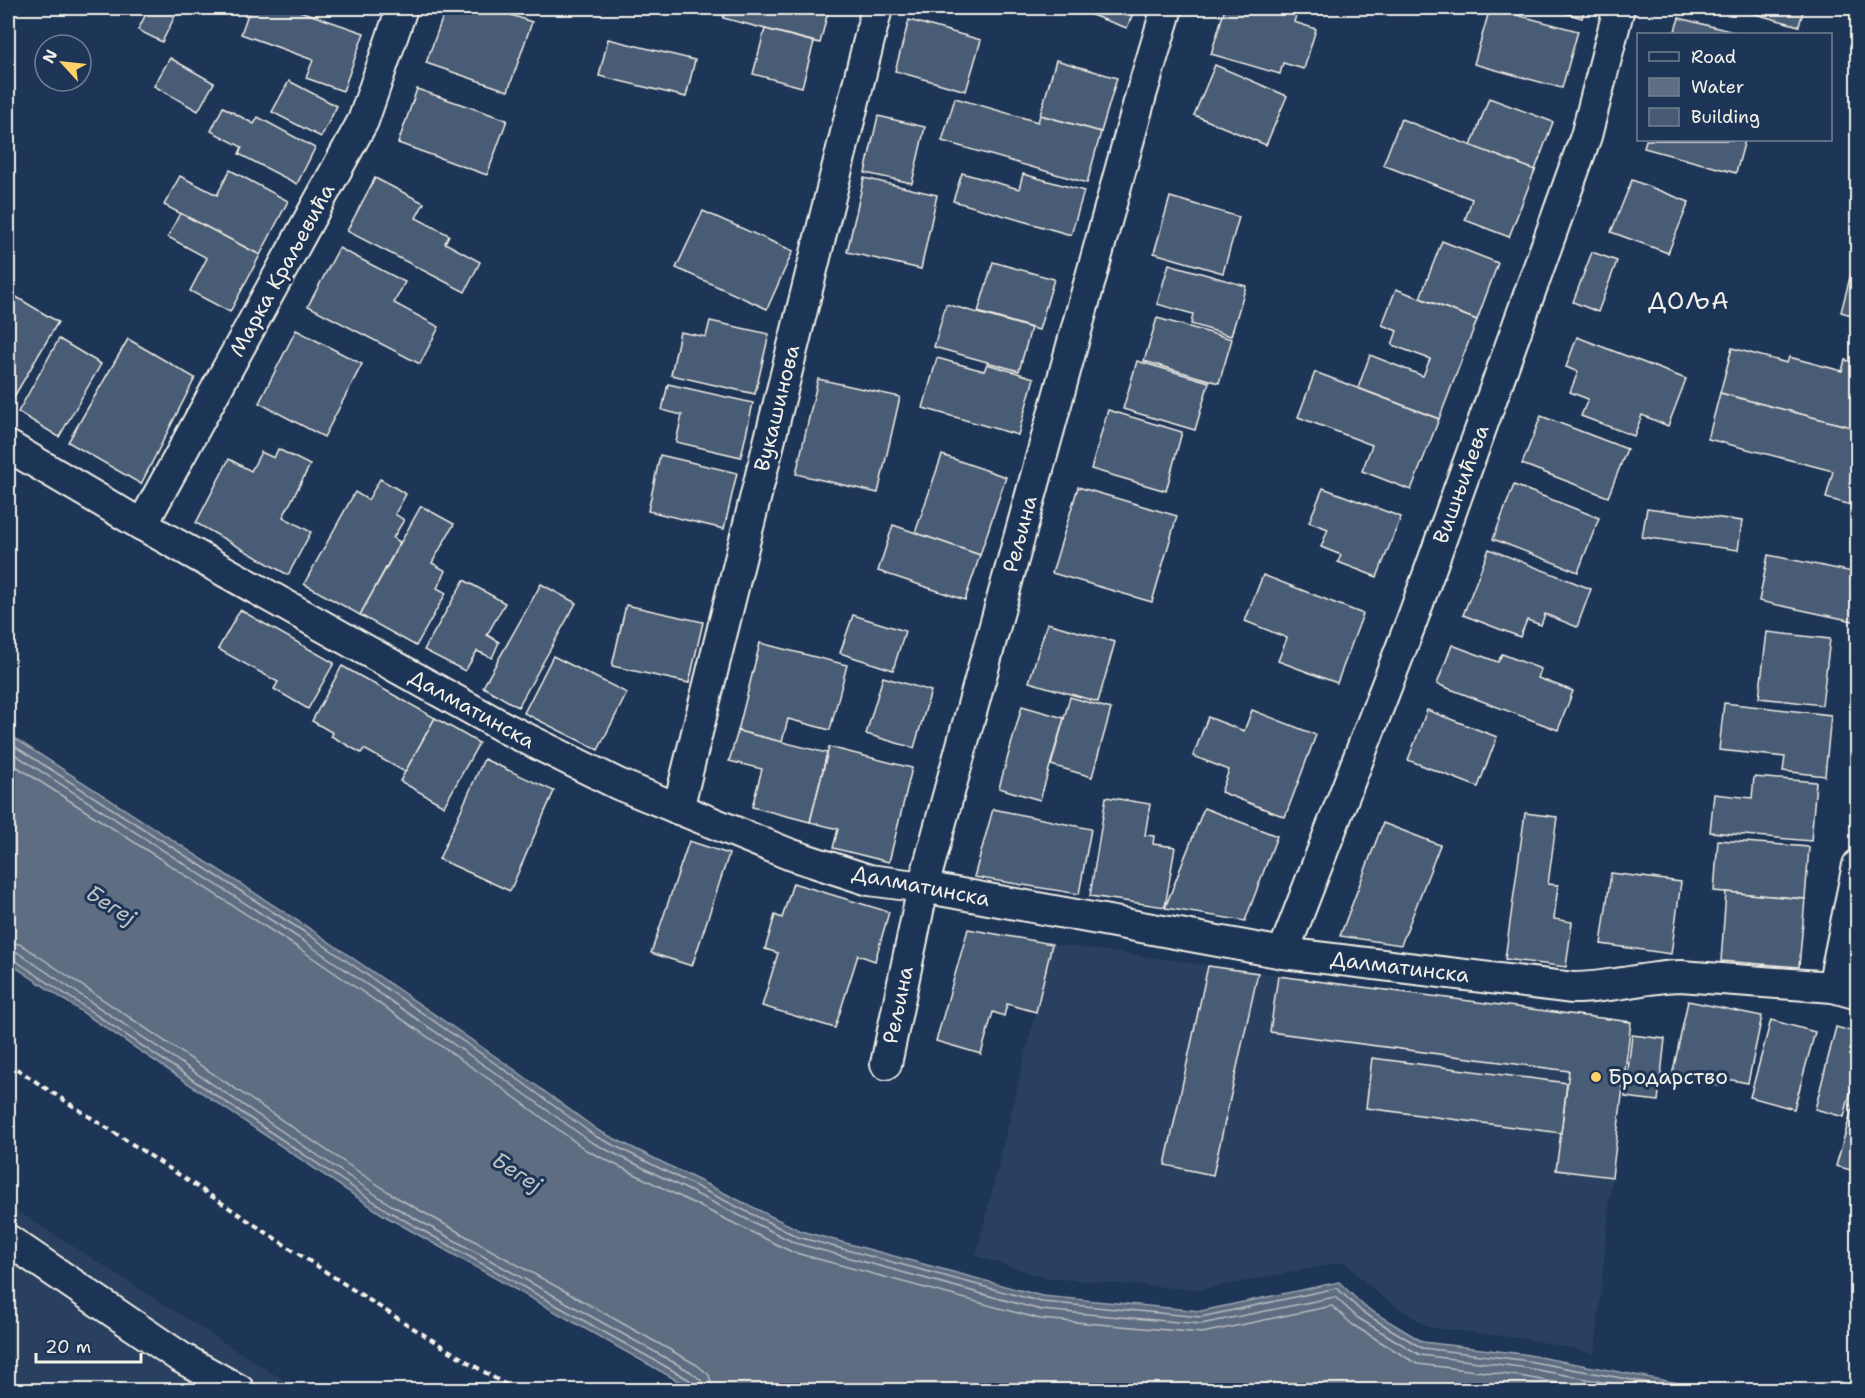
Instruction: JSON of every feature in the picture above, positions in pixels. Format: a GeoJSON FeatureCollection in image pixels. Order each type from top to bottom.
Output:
{"type":"FeatureCollection","features":[{"type":"Feature","properties":{"kind":"street","name":"Марка Краљевића"},"geometry":{"type":"LineString","coordinates":[[142,525],[363,121],[402,8]]}},
{"type":"Feature","properties":{"kind":"street","name":"Вукашинова"},"geometry":{"type":"LineString","coordinates":[[678,809],[877,8]]}},
{"type":"Feature","properties":{"kind":"street","name":"Рељина"},"geometry":{"type":"LineString","coordinates":[[886,1064],[923,887],[1167,8]]}},
{"type":"Feature","properties":{"kind":"street","name":"Вишњићева"},"geometry":{"type":"LineString","coordinates":[[1282,953],[1412,620],[1586,136],[1620,8]]}},
{"type":"Feature","properties":{"kind":"street","name":"Далматинска"},"geometry":{"type":"LineString","coordinates":[[8,446],[142,525],[505,728],[618,784],[789,854],[869,880],[923,887],[1282,953],[1573,988],[1598,988],[1680,976],[1845,991]]}},
{"type":"Feature","properties":{"kind":"street"},"geometry":{"type":"LineString","coordinates":[[1845,991],[1857,865]]}},
{"type":"Feature","properties":{"kind":"street"},"geometry":{"type":"LineString","coordinates":[[8,1239],[180,1357],[238,1390]]}},
{"type":"Feature","properties":{"kind":"path"},"geometry":{"type":"LineString","coordinates":[[8,1063],[404,1324],[514,1390]]}},
{"type":"Feature","properties":{"kind":"shaded area"},"geometry":{"type":"Polygon","coordinates":[[[1052,944],[1631,1022],[1612,1177],[1595,1353],[1526,1339],[1428,1327],[1378,1294],[1344,1262],[1200,1290],[1047,1278],[976,1256],[1052,944]]]}},
{"type":"Feature","properties":{"kind":"shaded area"},"geometry":{"type":"Polygon","coordinates":[[[8,1205],[291,1385],[290,1390],[8,1390],[8,1205]]]}},
{"type":"Feature","properties":{"kind":"water","name":"Бегеј"},"geometry":{"type":"Polygon","coordinates":[[[8,734],[312,930],[599,1131],[801,1231],[1042,1296],[1201,1311],[1339,1282],[1365,1307],[1423,1342],[1523,1354],[1715,1390],[694,1390],[385,1216],[8,962],[8,734]]]}},
{"type":"Feature","properties":{"kind":"building"},"geometry":{"type":"Polygon","coordinates":[[[149,8],[179,8],[162,42],[138,30],[149,8]]]}},
{"type":"Feature","properties":{"kind":"building"},"geometry":{"type":"Polygon","coordinates":[[[250,8],[291,8],[364,33],[343,91],[306,78],[313,60],[241,34],[250,8]]]}},
{"type":"Feature","properties":{"kind":"building"},"geometry":{"type":"Polygon","coordinates":[[[446,8],[490,8],[532,22],[508,91],[426,63],[446,8]]]}},
{"type":"Feature","properties":{"kind":"building"},"geometry":{"type":"Polygon","coordinates":[[[725,8],[829,8],[820,43],[723,18],[725,8]]]}},
{"type":"Feature","properties":{"kind":"building"},"geometry":{"type":"Polygon","coordinates":[[[1072,8],[1135,8],[1127,28],[1072,8]]]}},
{"type":"Feature","properties":{"kind":"building"},"geometry":{"type":"Polygon","coordinates":[[[1225,8],[1281,8],[1297,12],[1294,22],[1316,29],[1304,69],[1283,63],[1280,74],[1211,54],[1225,8]]]}},
{"type":"Feature","properties":{"kind":"building"},"geometry":{"type":"Polygon","coordinates":[[[1490,8],[1578,31],[1562,88],[1474,64],[1490,8]]]}},
{"type":"Feature","properties":{"kind":"building"},"geometry":{"type":"Polygon","coordinates":[[[1548,8],[1585,8],[1582,18],[1548,8]]]}},
{"type":"Feature","properties":{"kind":"building"},"geometry":{"type":"Polygon","coordinates":[[[1733,8],[1804,8],[1799,26],[1733,8]]]}},
{"type":"Feature","properties":{"kind":"building"},"geometry":{"type":"Polygon","coordinates":[[[1679,18],[1737,33],[1674,33],[1679,18]]]}},
{"type":"Feature","properties":{"kind":"building"},"geometry":{"type":"Polygon","coordinates":[[[909,20],[981,40],[966,91],[895,71],[909,20]]]}},
{"type":"Feature","properties":{"kind":"building"},"geometry":{"type":"Polygon","coordinates":[[[765,29],[814,42],[802,87],[753,74],[765,29]]]}},
{"type":"Feature","properties":{"kind":"building"},"geometry":{"type":"Polygon","coordinates":[[[608,39],[695,60],[686,97],[599,76],[608,39]]]}},
{"type":"Feature","properties":{"kind":"building"},"geometry":{"type":"Polygon","coordinates":[[[170,58],[214,83],[198,111],[154,86],[170,58]]]}},
{"type":"Feature","properties":{"kind":"building"},"geometry":{"type":"Polygon","coordinates":[[[1056,60],[1117,78],[1101,132],[1040,115],[1056,60]]]}},
{"type":"Feature","properties":{"kind":"building"},"geometry":{"type":"Polygon","coordinates":[[[1215,65],[1287,96],[1266,145],[1194,115],[1215,65]]]}},
{"type":"Feature","properties":{"kind":"building"},"geometry":{"type":"Polygon","coordinates":[[[289,81],[337,106],[321,137],[272,112],[289,81]]]}},
{"type":"Feature","properties":{"kind":"building"},"geometry":{"type":"Polygon","coordinates":[[[417,89],[507,120],[487,175],[398,143],[417,89]]]}},
{"type":"Feature","properties":{"kind":"building"},"geometry":{"type":"Polygon","coordinates":[[[955,98],[1038,122],[1040,115],[1101,132],[1087,183],[942,141],[955,98]]]}},
{"type":"Feature","properties":{"kind":"building"},"geometry":{"type":"Polygon","coordinates":[[[1489,98],[1553,122],[1535,170],[1471,146],[1489,98]]]}},
{"type":"Feature","properties":{"kind":"building"},"geometry":{"type":"Polygon","coordinates":[[[223,107],[254,124],[258,117],[315,148],[297,184],[239,154],[242,147],[211,131],[223,107]]]}},
{"type":"Feature","properties":{"kind":"building"},"geometry":{"type":"Polygon","coordinates":[[[878,116],[925,127],[912,183],[865,173],[878,116]]]}},
{"type":"Feature","properties":{"kind":"building"},"geometry":{"type":"Polygon","coordinates":[[[1401,119],[1535,170],[1509,237],[1465,220],[1472,199],[1383,165],[1401,119]]]}},
{"type":"Feature","properties":{"kind":"building"},"geometry":{"type":"Polygon","coordinates":[[[1646,141],[1745,141],[1736,173],[1644,148],[1646,141]]]}},
{"type":"Feature","properties":{"kind":"building"},"geometry":{"type":"Polygon","coordinates":[[[230,170],[288,201],[260,255],[164,205],[180,176],[217,195],[230,170]]]}},
{"type":"Feature","properties":{"kind":"building"},"geometry":{"type":"Polygon","coordinates":[[[962,173],[1019,189],[1023,174],[1084,191],[1071,235],[953,201],[962,173]]]}},
{"type":"Feature","properties":{"kind":"building"},"geometry":{"type":"Polygon","coordinates":[[[375,178],[424,203],[416,218],[449,235],[445,243],[480,262],[465,292],[347,231],[375,178]]]}},
{"type":"Feature","properties":{"kind":"building"},"geometry":{"type":"Polygon","coordinates":[[[864,178],[937,195],[921,269],[847,252],[864,178]]]}},
{"type":"Feature","properties":{"kind":"building"},"geometry":{"type":"Polygon","coordinates":[[[1632,180],[1689,202],[1668,253],[1611,232],[1632,180]]]}},
{"type":"Feature","properties":{"kind":"building"},"geometry":{"type":"Polygon","coordinates":[[[1170,197],[1239,217],[1223,273],[1154,253],[1170,197]]]}},
{"type":"Feature","properties":{"kind":"building"},"geometry":{"type":"Polygon","coordinates":[[[703,211],[793,251],[767,309],[676,268],[703,211]]]}},
{"type":"Feature","properties":{"kind":"building"},"geometry":{"type":"Polygon","coordinates":[[[180,213],[260,255],[230,312],[190,291],[207,258],[168,237],[180,213]]]}},
{"type":"Feature","properties":{"kind":"building"},"geometry":{"type":"Polygon","coordinates":[[[1442,241],[1498,263],[1477,320],[1420,298],[1442,241]]]}},
{"type":"Feature","properties":{"kind":"building"},"geometry":{"type":"Polygon","coordinates":[[[339,248],[405,282],[394,303],[439,327],[420,364],[308,306],[339,248]]]}},
{"type":"Feature","properties":{"kind":"building"},"geometry":{"type":"Polygon","coordinates":[[[1592,252],[1617,261],[1598,312],[1573,302],[1592,252]]]}},
{"type":"Feature","properties":{"kind":"building"},"geometry":{"type":"Polygon","coordinates":[[[993,262],[1054,279],[1039,330],[978,312],[993,262]]]}},
{"type":"Feature","properties":{"kind":"building"},"geometry":{"type":"Polygon","coordinates":[[[1169,264],[1246,286],[1231,336],[1191,324],[1193,314],[1157,304],[1169,264]]]}},
{"type":"Feature","properties":{"kind":"building"},"geometry":{"type":"Polygon","coordinates":[[[1853,266],[1858,267],[1858,317],[1841,312],[1853,266]]]}},
{"type":"Feature","properties":{"kind":"building"},"geometry":{"type":"Polygon","coordinates":[[[1396,289],[1477,320],[1439,419],[1358,388],[1370,355],[1423,376],[1430,359],[1392,345],[1397,331],[1382,325],[1396,289]]]}},
{"type":"Feature","properties":{"kind":"building"},"geometry":{"type":"Polygon","coordinates":[[[8,292],[58,322],[8,407],[8,292]]]}},
{"type":"Feature","properties":{"kind":"building"},"geometry":{"type":"Polygon","coordinates":[[[946,304],[1031,328],[1019,371],[934,347],[946,304]]]}},
{"type":"Feature","properties":{"kind":"building"},"geometry":{"type":"Polygon","coordinates":[[[1157,318],[1232,339],[1219,383],[1144,361],[1157,318]]]}},
{"type":"Feature","properties":{"kind":"building"},"geometry":{"type":"Polygon","coordinates":[[[710,321],[769,334],[755,394],[671,375],[680,332],[706,337],[710,321]]]}},
{"type":"Feature","properties":{"kind":"building"},"geometry":{"type":"Polygon","coordinates":[[[296,330],[362,364],[324,437],[259,403],[296,330]]]}},
{"type":"Feature","properties":{"kind":"building"},"geometry":{"type":"Polygon","coordinates":[[[1577,337],[1686,379],[1668,426],[1642,415],[1634,436],[1581,416],[1588,399],[1570,392],[1578,372],[1566,367],[1577,337]]]}},
{"type":"Feature","properties":{"kind":"building"},"geometry":{"type":"Polygon","coordinates":[[[59,339],[101,364],[59,437],[18,412],[59,339]]]}},
{"type":"Feature","properties":{"kind":"building"},"geometry":{"type":"Polygon","coordinates":[[[128,339],[195,378],[141,484],[68,442],[128,339]]]}},
{"type":"Feature","properties":{"kind":"building"},"geometry":{"type":"Polygon","coordinates":[[[1732,348],[1787,363],[1789,357],[1842,371],[1845,360],[1858,363],[1858,429],[1720,393],[1732,348]]]}},
{"type":"Feature","properties":{"kind":"building"},"geometry":{"type":"Polygon","coordinates":[[[937,358],[984,371],[987,364],[1034,378],[1018,435],[923,408],[937,358]]]}},
{"type":"Feature","properties":{"kind":"building"},"geometry":{"type":"Polygon","coordinates":[[[1137,361],[1209,382],[1195,430],[1123,409],[1137,361]]]}},
{"type":"Feature","properties":{"kind":"building"},"geometry":{"type":"Polygon","coordinates":[[[1315,372],[1439,419],[1411,490],[1362,471],[1372,445],[1298,417],[1315,372]]]}},
{"type":"Feature","properties":{"kind":"building"},"geometry":{"type":"Polygon","coordinates":[[[818,379],[900,397],[878,493],[796,474],[818,379]]]}},
{"type":"Feature","properties":{"kind":"building"},"geometry":{"type":"Polygon","coordinates":[[[668,384],[753,403],[741,457],[676,442],[682,415],[662,410],[668,384]]]}},
{"type":"Feature","properties":{"kind":"building"},"geometry":{"type":"Polygon","coordinates":[[[1720,393],[1858,429],[1858,507],[1826,498],[1833,471],[1708,439],[1720,393]]]}},
{"type":"Feature","properties":{"kind":"building"},"geometry":{"type":"Polygon","coordinates":[[[1108,410],[1182,432],[1166,491],[1091,469],[1108,410]]]}},
{"type":"Feature","properties":{"kind":"building"},"geometry":{"type":"Polygon","coordinates":[[[1541,416],[1627,449],[1608,497],[1522,464],[1541,416]]]}},
{"type":"Feature","properties":{"kind":"building"},"geometry":{"type":"Polygon","coordinates":[[[278,449],[310,465],[283,517],[311,532],[288,575],[196,523],[229,459],[251,471],[261,452],[274,458],[278,449]]]}},
{"type":"Feature","properties":{"kind":"building"},"geometry":{"type":"Polygon","coordinates":[[[660,455],[737,473],[724,529],[648,511],[660,455]]]}},
{"type":"Feature","properties":{"kind":"building"},"geometry":{"type":"Polygon","coordinates":[[[942,455],[1006,477],[980,555],[915,533],[942,455]]]}},
{"type":"Feature","properties":{"kind":"building"},"geometry":{"type":"Polygon","coordinates":[[[380,479],[406,494],[395,514],[404,520],[393,538],[400,542],[360,615],[304,584],[355,492],[368,500],[380,479]]]}},
{"type":"Feature","properties":{"kind":"building"},"geometry":{"type":"Polygon","coordinates":[[[1514,485],[1599,518],[1578,572],[1493,539],[1514,485]]]}},
{"type":"Feature","properties":{"kind":"building"},"geometry":{"type":"Polygon","coordinates":[[[1078,487],[1177,516],[1152,602],[1052,573],[1078,487]]]}},
{"type":"Feature","properties":{"kind":"building"},"geometry":{"type":"Polygon","coordinates":[[[1323,488],[1401,517],[1377,577],[1338,562],[1341,555],[1321,547],[1328,529],[1309,522],[1323,488]]]}},
{"type":"Feature","properties":{"kind":"building"},"geometry":{"type":"Polygon","coordinates":[[[421,506],[454,524],[432,563],[446,571],[437,588],[446,593],[416,646],[360,615],[421,506]]]}},
{"type":"Feature","properties":{"kind":"building"},"geometry":{"type":"Polygon","coordinates":[[[1647,508],[1742,521],[1738,550],[1642,537],[1647,508]]]}},
{"type":"Feature","properties":{"kind":"building"},"geometry":{"type":"Polygon","coordinates":[[[893,525],[980,555],[965,600],[878,571],[893,525]]]}},
{"type":"Feature","properties":{"kind":"building"},"geometry":{"type":"Polygon","coordinates":[[[1489,549],[1591,589],[1577,627],[1545,614],[1541,625],[1527,620],[1520,637],[1463,615],[1489,549]]]}},
{"type":"Feature","properties":{"kind":"building"},"geometry":{"type":"Polygon","coordinates":[[[1768,555],[1858,573],[1858,622],[1759,601],[1768,555]]]}},
{"type":"Feature","properties":{"kind":"building"},"geometry":{"type":"Polygon","coordinates":[[[1263,575],[1363,614],[1337,683],[1278,661],[1287,638],[1245,621],[1263,575]]]}},
{"type":"Feature","properties":{"kind":"building"},"geometry":{"type":"Polygon","coordinates":[[[464,580],[505,603],[487,635],[499,642],[492,658],[477,651],[465,671],[424,650],[464,580]]]}},
{"type":"Feature","properties":{"kind":"building"},"geometry":{"type":"Polygon","coordinates":[[[541,584],[576,603],[518,707],[483,687],[541,584]]]}},
{"type":"Feature","properties":{"kind":"building"},"geometry":{"type":"Polygon","coordinates":[[[626,605],[703,622],[689,683],[612,666],[626,605]]]}},
{"type":"Feature","properties":{"kind":"building"},"geometry":{"type":"Polygon","coordinates":[[[240,610],[334,663],[308,709],[274,689],[278,682],[218,649],[240,610]]]}},
{"type":"Feature","properties":{"kind":"building"},"geometry":{"type":"Polygon","coordinates":[[[853,615],[905,631],[893,670],[840,653],[853,615]]]}},
{"type":"Feature","properties":{"kind":"building"},"geometry":{"type":"Polygon","coordinates":[[[1047,623],[1115,642],[1098,702],[1029,682],[1047,623]]]}},
{"type":"Feature","properties":{"kind":"building"},"geometry":{"type":"Polygon","coordinates":[[[1767,632],[1830,639],[1822,705],[1759,698],[1767,632]]]}},
{"type":"Feature","properties":{"kind":"building"},"geometry":{"type":"Polygon","coordinates":[[[760,643],[847,665],[830,730],[788,719],[782,742],[738,731],[760,643]]]}},
{"type":"Feature","properties":{"kind":"building"},"geometry":{"type":"Polygon","coordinates":[[[1452,645],[1498,662],[1502,654],[1541,669],[1538,678],[1573,691],[1558,730],[1437,684],[1452,645]]]}},
{"type":"Feature","properties":{"kind":"building"},"geometry":{"type":"Polygon","coordinates":[[[553,656],[627,693],[598,750],[524,713],[553,656]]]}},
{"type":"Feature","properties":{"kind":"building"},"geometry":{"type":"Polygon","coordinates":[[[342,666],[435,718],[405,772],[364,749],[361,753],[331,736],[333,733],[312,721],[342,666]]]}},
{"type":"Feature","properties":{"kind":"building"},"geometry":{"type":"Polygon","coordinates":[[[883,677],[931,691],[914,748],[866,734],[883,677]]]}},
{"type":"Feature","properties":{"kind":"building"},"geometry":{"type":"Polygon","coordinates":[[[1070,697],[1111,709],[1092,777],[1051,765],[1070,697]]]}},
{"type":"Feature","properties":{"kind":"building"},"geometry":{"type":"Polygon","coordinates":[[[1724,703],[1831,715],[1825,776],[1783,771],[1785,757],[1719,750],[1724,703]]]}},
{"type":"Feature","properties":{"kind":"building"},"geometry":{"type":"Polygon","coordinates":[[[1022,706],[1064,718],[1040,800],[999,788],[1022,706]]]}},
{"type":"Feature","properties":{"kind":"building"},"geometry":{"type":"Polygon","coordinates":[[[1252,710],[1316,735],[1285,817],[1221,792],[1229,770],[1193,756],[1208,717],[1244,731],[1252,710]]]}},
{"type":"Feature","properties":{"kind":"building"},"geometry":{"type":"Polygon","coordinates":[[[1427,710],[1497,737],[1478,787],[1408,760],[1427,710]]]}},
{"type":"Feature","properties":{"kind":"building"},"geometry":{"type":"Polygon","coordinates":[[[435,718],[479,743],[444,806],[400,781],[435,718]]]}},
{"type":"Feature","properties":{"kind":"building"},"geometry":{"type":"Polygon","coordinates":[[[738,731],[827,753],[810,822],[752,807],[762,769],[729,761],[738,731]]]}},
{"type":"Feature","properties":{"kind":"building"},"geometry":{"type":"Polygon","coordinates":[[[829,747],[912,768],[889,862],[833,848],[838,829],[810,822],[829,747]]]}},
{"type":"Feature","properties":{"kind":"building"},"geometry":{"type":"Polygon","coordinates":[[[484,759],[554,791],[510,891],[439,859],[484,759]]]}},
{"type":"Feature","properties":{"kind":"building"},"geometry":{"type":"Polygon","coordinates":[[[1754,777],[1816,782],[1811,841],[1710,832],[1714,794],[1752,798],[1754,777]]]}},
{"type":"Feature","properties":{"kind":"building"},"geometry":{"type":"Polygon","coordinates":[[[1106,797],[1150,804],[1145,835],[1154,836],[1153,844],[1175,847],[1165,907],[1090,896],[1106,797]]]}},
{"type":"Feature","properties":{"kind":"building"},"geometry":{"type":"Polygon","coordinates":[[[1204,808],[1277,836],[1245,921],[1165,908],[1204,808]]]}},
{"type":"Feature","properties":{"kind":"building"},"geometry":{"type":"Polygon","coordinates":[[[993,809],[1091,829],[1079,894],[974,877],[993,809]]]}},
{"type":"Feature","properties":{"kind":"building"},"geometry":{"type":"Polygon","coordinates":[[[1525,813],[1557,817],[1548,884],[1558,885],[1554,919],[1572,922],[1566,967],[1505,959],[1525,813]]]}},
{"type":"Feature","properties":{"kind":"building"},"geometry":{"type":"Polygon","coordinates":[[[1383,823],[1440,845],[1401,945],[1340,936],[1383,823]]]}},
{"type":"Feature","properties":{"kind":"building"},"geometry":{"type":"Polygon","coordinates":[[[1718,840],[1809,847],[1805,899],[1714,891],[1718,840]]]}},
{"type":"Feature","properties":{"kind":"building"},"geometry":{"type":"Polygon","coordinates":[[[689,841],[729,854],[692,966],[651,953],[689,841]]]}},
{"type":"Feature","properties":{"kind":"building"},"geometry":{"type":"Polygon","coordinates":[[[1611,873],[1681,882],[1671,954],[1601,944],[1611,873]]]}},
{"type":"Feature","properties":{"kind":"building"},"geometry":{"type":"Polygon","coordinates":[[[793,883],[889,912],[875,961],[858,955],[835,1028],[762,1006],[778,953],[765,949],[775,915],[782,918],[793,883]]]}},
{"type":"Feature","properties":{"kind":"building"},"geometry":{"type":"Polygon","coordinates":[[[1726,892],[1805,899],[1799,967],[1721,961],[1726,892]]]}},
{"type":"Feature","properties":{"kind":"building"},"geometry":{"type":"Polygon","coordinates":[[[968,929],[1052,944],[1036,1012],[1007,1004],[1004,1016],[993,1012],[981,1054],[936,1041],[968,929]]]}},
{"type":"Feature","properties":{"kind":"building"},"geometry":{"type":"Polygon","coordinates":[[[1208,966],[1258,973],[1213,1175],[1165,1165],[1208,966]]]}},
{"type":"Feature","properties":{"kind":"building","name":"Бродарство"},"geometry":{"type":"Polygon","coordinates":[[[1278,976],[1631,1022],[1612,1177],[1556,1170],[1569,1071],[1270,1032],[1278,976]]]}},
{"type":"Feature","properties":{"kind":"building"},"geometry":{"type":"Polygon","coordinates":[[[1688,1001],[1762,1016],[1748,1083],[1722,1078],[1720,1086],[1672,1076],[1688,1001]]]}},
{"type":"Feature","properties":{"kind":"building"},"geometry":{"type":"Polygon","coordinates":[[[1771,1020],[1815,1032],[1794,1109],[1750,1097],[1771,1020]]]}},
{"type":"Feature","properties":{"kind":"building"},"geometry":{"type":"Polygon","coordinates":[[[1836,1027],[1858,1033],[1858,1063],[1844,1117],[1815,1109],[1836,1027]]]}},
{"type":"Feature","properties":{"kind":"building"},"geometry":{"type":"Polygon","coordinates":[[[1632,1035],[1665,1039],[1658,1101],[1625,1097],[1632,1035]]]}},
{"type":"Feature","properties":{"kind":"building"},"geometry":{"type":"Polygon","coordinates":[[[1372,1058],[1567,1083],[1561,1133],[1366,1108],[1372,1058]]]}},
{"type":"Feature","properties":{"kind":"building"},"geometry":{"type":"Polygon","coordinates":[[[1858,1078],[1858,1172],[1836,1166],[1856,1095],[1853,1094],[1858,1078]]]}},
{"type":"Feature","properties":{"kind":"place","name":"Бродарство"},"geometry":{"type":"Point","coordinates":[1596,1077]}},
{"type":"Feature","properties":{"kind":"district","name":"ДОЉА"},"geometry":{"type":"Point","coordinates":[1689,301]}}]}
